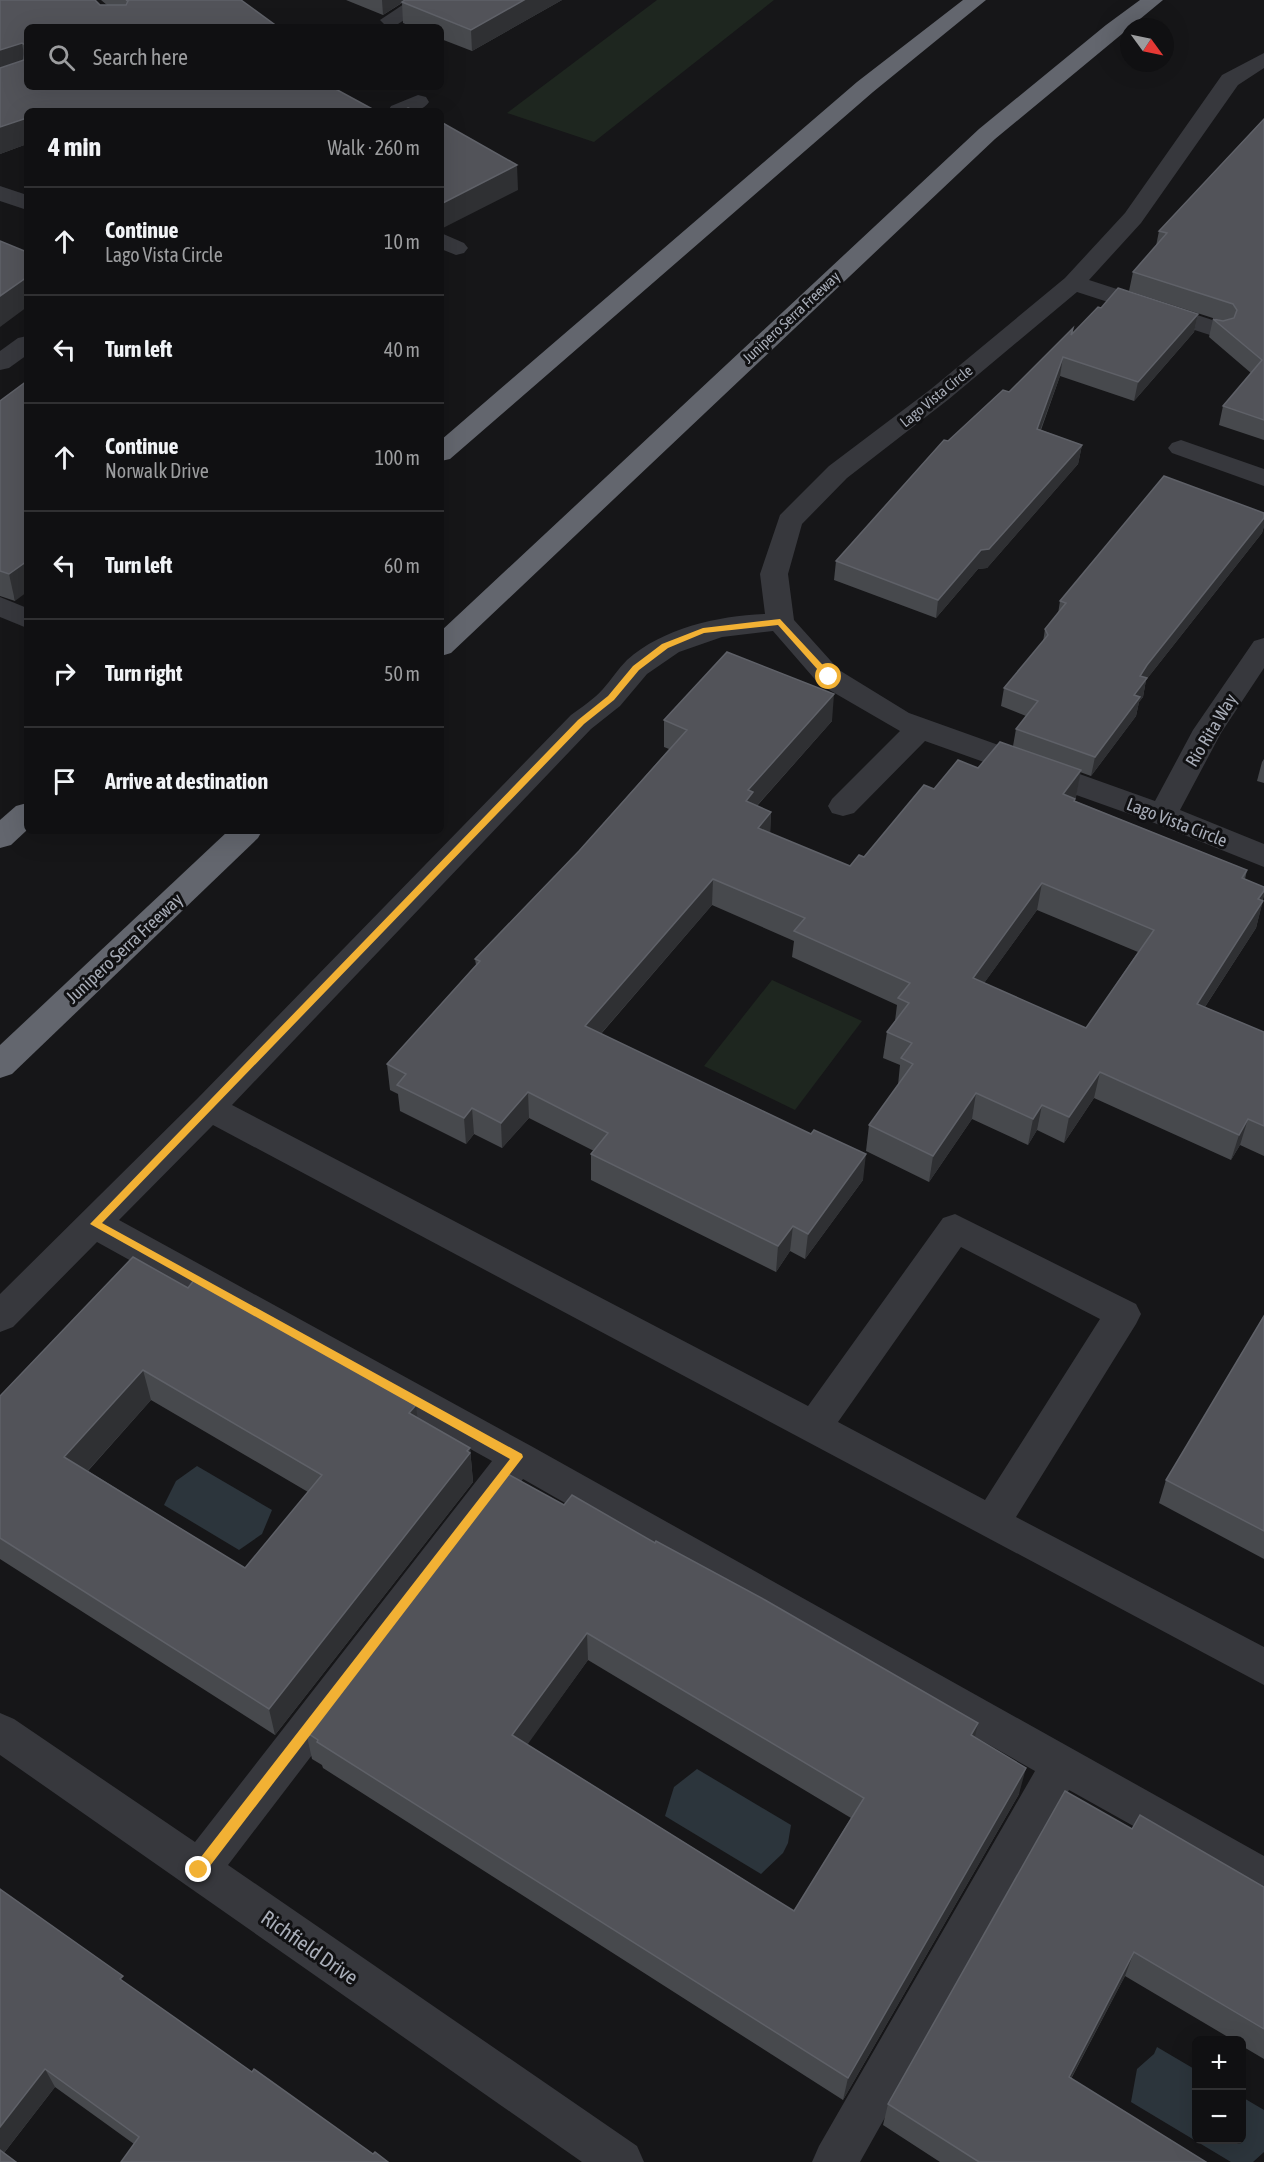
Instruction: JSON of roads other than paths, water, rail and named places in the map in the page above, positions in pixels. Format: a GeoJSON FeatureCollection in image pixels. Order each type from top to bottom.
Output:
{"type":"FeatureCollection","features":[{"type":"Feature","properties":{"kind":"highway"},"geometry":{"type":"LineString","coordinates":[[444,450],[829,117],[976,0]]}},
{"type":"Feature","properties":{"kind":"highway","name":"Junipero Serra Freeway"},"geometry":{"type":"LineString","coordinates":[[444,644],[987,134],[1113,29],[1153,0]]}},
{"type":"Feature","properties":{"kind":"highway"},"geometry":{"type":"LineString","coordinates":[[0,837],[24,816]]}},
{"type":"Feature","properties":{"kind":"highway","name":"Junipero Serra Freeway"},"geometry":{"type":"LineString","coordinates":[[0,1065],[244,834]]}},
{"type":"Feature","properties":{"kind":"street"},"geometry":{"type":"LineString","coordinates":[[391,20],[425,0]]}},
{"type":"Feature","properties":{"kind":"street","name":"Lago Vista Circle"},"geometry":{"type":"LineString","coordinates":[[1264,59],[1230,80],[1133,218],[1073,283],[940,394],[838,472],[789,521],[774,574],[780,622],[829,677],[899,720],[1163,815],[1264,856]]}},
{"type":"Feature","properties":{"kind":"street"},"geometry":{"type":"LineString","coordinates":[[0,193],[24,202]]}},
{"type":"Feature","properties":{"kind":"street"},"geometry":{"type":"LineString","coordinates":[[1073,283],[1219,330]]}},
{"type":"Feature","properties":{"kind":"street"},"geometry":{"type":"LineString","coordinates":[[0,363],[24,345]]}},
{"type":"Feature","properties":{"kind":"street"},"geometry":{"type":"LineString","coordinates":[[1181,448],[1264,478]]}},
{"type":"Feature","properties":{"kind":"street"},"geometry":{"type":"LineString","coordinates":[[0,606],[24,618]]}},
{"type":"Feature","properties":{"kind":"street"},"geometry":{"type":"LineString","coordinates":[[0,1317],[209,1108],[581,722],[611,698],[636,668],[665,646],[703,631],[780,622]]}},
{"type":"Feature","properties":{"kind":"street","name":"Rio Rita Way"},"geometry":{"type":"LineString","coordinates":[[1163,815],[1208,730],[1264,647]]}},
{"type":"Feature","properties":{"kind":"street"},"geometry":{"type":"LineString","coordinates":[[843,806],[920,728]]}},
{"type":"Feature","properties":{"kind":"street"},"geometry":{"type":"LineString","coordinates":[[209,1108],[1264,1667]]}},
{"type":"Feature","properties":{"kind":"street"},"geometry":{"type":"LineString","coordinates":[[95,1224],[518,1457],[1264,1879]]}},
{"type":"Feature","properties":{"kind":"street"},"geometry":{"type":"LineString","coordinates":[[814,1427],[955,1228],[1123,1314],[993,1523]]}},
{"type":"Feature","properties":{"kind":"street"},"geometry":{"type":"LineString","coordinates":[[199,1870],[518,1457]]}},
{"type":"Feature","properties":{"kind":"street","name":"Richfield Drive"},"geometry":{"type":"LineString","coordinates":[[0,1732],[621,2162]]}},
{"type":"Feature","properties":{"kind":"street"},"geometry":{"type":"LineString","coordinates":[[835,2162],[1061,1765]]}}]}
